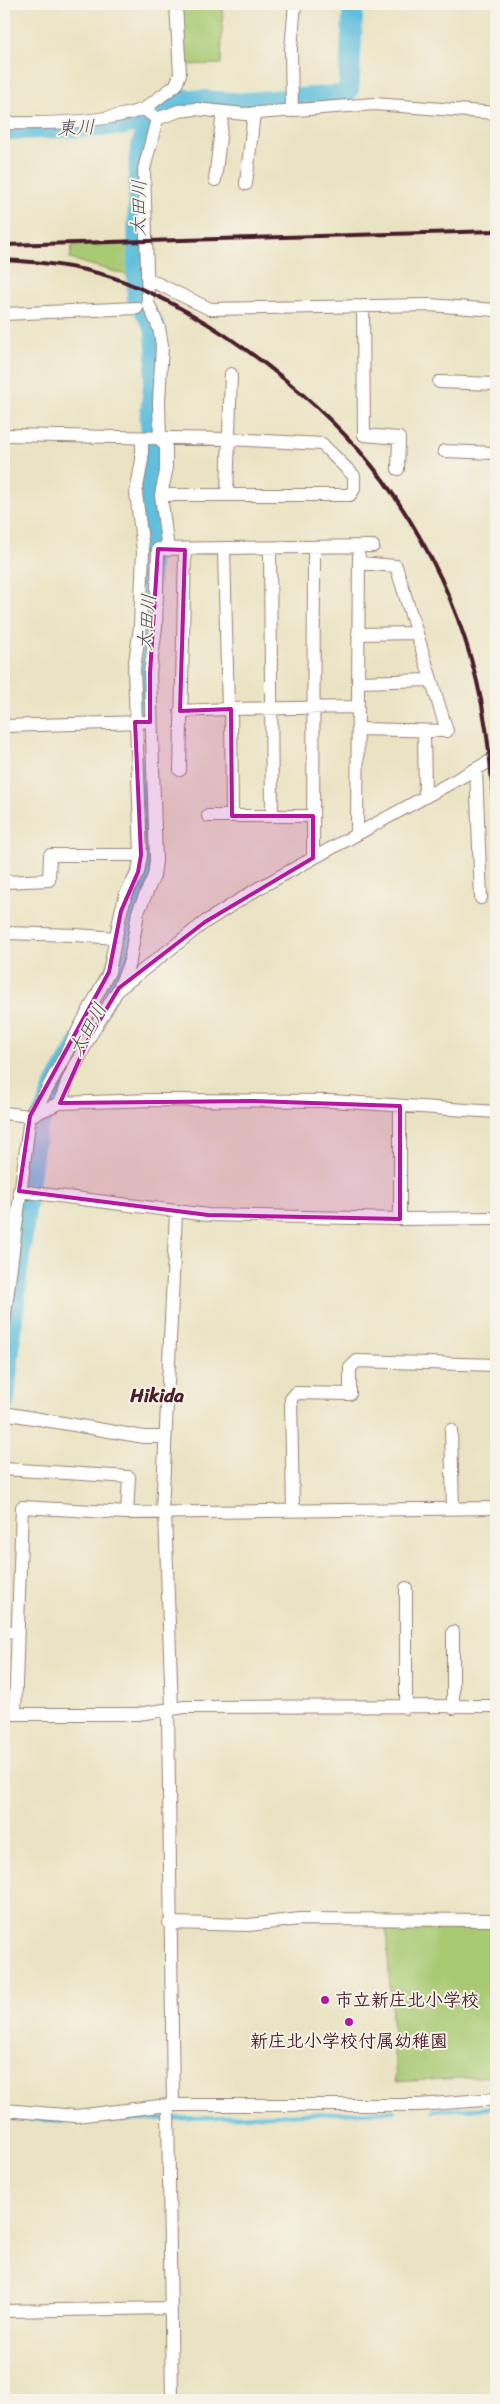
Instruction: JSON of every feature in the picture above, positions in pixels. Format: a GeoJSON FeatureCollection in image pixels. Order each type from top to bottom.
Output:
{"type":"FeatureCollection","features":[{"type":"Feature","properties":{"kind":"street"},"geometry":{"type":"LineString","coordinates":[[4,123],[124,116],[144,108],[176,85],[180,74],[176,4]]}},
{"type":"Feature","properties":{"kind":"street"},"geometry":{"type":"LineString","coordinates":[[292,111],[291,49],[295,4]]}},
{"type":"Feature","properties":{"kind":"street"},"geometry":{"type":"LineString","coordinates":[[157,119],[179,111],[196,109],[254,113],[374,104],[496,113]]}},
{"type":"Feature","properties":{"kind":"street"},"geometry":{"type":"LineString","coordinates":[[144,108],[157,119]]}},
{"type":"Feature","properties":{"kind":"street"},"geometry":{"type":"LineString","coordinates":[[214,179],[223,112]]}},
{"type":"Feature","properties":{"kind":"street"},"geometry":{"type":"LineString","coordinates":[[246,184],[254,113]]}},
{"type":"Feature","properties":{"kind":"street"},"geometry":{"type":"LineString","coordinates":[[157,119],[144,169],[148,303],[159,328],[162,344],[159,402],[160,438],[166,448],[166,472],[162,495],[168,550]]}},
{"type":"Feature","properties":{"kind":"street"},"geometry":{"type":"LineString","coordinates":[[148,279],[210,309],[429,305],[496,310]]}},
{"type":"Feature","properties":{"kind":"street"},"geometry":{"type":"LineString","coordinates":[[363,306],[364,435],[399,438],[398,469]]}},
{"type":"Feature","properties":{"kind":"street"},"geometry":{"type":"LineString","coordinates":[[4,314],[136,308]]}},
{"type":"Feature","properties":{"kind":"street"},"geometry":{"type":"LineString","coordinates":[[227,494],[231,374]]}},
{"type":"Feature","properties":{"kind":"street"},"geometry":{"type":"LineString","coordinates":[[439,382],[496,384]]}},
{"type":"Feature","properties":{"kind":"street"},"geometry":{"type":"LineString","coordinates":[[4,435],[228,439],[322,444],[354,476],[354,489],[350,495],[162,495]]}},
{"type":"Feature","properties":{"kind":"street"},"geometry":{"type":"LineString","coordinates":[[4,1322],[19,1191],[30,1116],[44,1095],[76,1031],[101,990],[109,972],[121,911],[126,894],[138,872],[141,855],[134,669],[140,627],[142,550],[136,493],[142,460],[142,438]]}},
{"type":"Feature","properties":{"kind":"street"},"geometry":{"type":"LineString","coordinates":[[444,452],[496,453]]}},
{"type":"Feature","properties":{"kind":"street"},"geometry":{"type":"LineString","coordinates":[[60,1103],[67,1082],[89,1038],[119,988],[130,962],[138,912],[154,876],[156,861],[150,722],[150,673],[156,627],[158,549],[373,546]]}},
{"type":"Feature","properties":{"kind":"street"},"geometry":{"type":"LineString","coordinates":[[357,833],[359,547]]}},
{"type":"Feature","properties":{"kind":"street"},"geometry":{"type":"LineString","coordinates":[[270,548],[272,816]]}},
{"type":"Feature","properties":{"kind":"street"},"geometry":{"type":"LineString","coordinates":[[313,858],[314,548]]}},
{"type":"Feature","properties":{"kind":"street"},"geometry":{"type":"LineString","coordinates":[[224,549],[232,816]]}},
{"type":"Feature","properties":{"kind":"street"},"geometry":{"type":"LineString","coordinates":[[180,770],[185,550]]}},
{"type":"Feature","properties":{"kind":"street"},"geometry":{"type":"LineString","coordinates":[[358,729],[446,731],[396,566],[359,563]]}},
{"type":"Feature","properties":{"kind":"street"},"geometry":{"type":"LineString","coordinates":[[358,634],[417,633]]}},
{"type":"Feature","properties":{"kind":"street"},"geometry":{"type":"LineString","coordinates":[[358,682],[431,680]]}},
{"type":"Feature","properties":{"kind":"street"},"geometry":{"type":"LineString","coordinates":[[180,710],[358,708]]}},
{"type":"Feature","properties":{"kind":"street"},"geometry":{"type":"LineString","coordinates":[[4,726],[150,722]]}},
{"type":"Feature","properties":{"kind":"street"},"geometry":{"type":"LineString","coordinates":[[424,732],[425,796]]}},
{"type":"Feature","properties":{"kind":"street"},"geometry":{"type":"LineString","coordinates":[[119,988],[205,922],[257,889],[496,758]]}},
{"type":"Feature","properties":{"kind":"street"},"geometry":{"type":"LineString","coordinates":[[476,769],[481,898]]}},
{"type":"Feature","properties":{"kind":"street"},"geometry":{"type":"LineString","coordinates":[[208,816],[313,816]]}},
{"type":"Feature","properties":{"kind":"street"},"geometry":{"type":"LineString","coordinates":[[4,882],[50,880],[50,855],[141,855]]}},
{"type":"Feature","properties":{"kind":"street"},"geometry":{"type":"LineString","coordinates":[[4,934],[76,935],[116,938]]}},
{"type":"Feature","properties":{"kind":"street"},"geometry":{"type":"LineString","coordinates":[[4,1113],[30,1116],[60,1103],[152,1100],[312,1101],[496,1112]]}},
{"type":"Feature","properties":{"kind":"street"},"geometry":{"type":"LineString","coordinates":[[400,1106],[400,1219]]}},
{"type":"Feature","properties":{"kind":"street"},"geometry":{"type":"LineString","coordinates":[[19,1191],[208,1215],[400,1219],[496,1218]]}},
{"type":"Feature","properties":{"kind":"street"},"geometry":{"type":"LineString","coordinates":[[172,2400],[170,2308],[170,1710],[164,1512],[176,1212]]}},
{"type":"Feature","properties":{"kind":"street"},"geometry":{"type":"LineString","coordinates":[[292,1510],[291,1399],[296,1393],[350,1394],[350,1368],[357,1361],[496,1365]]}},
{"type":"Feature","properties":{"kind":"street"},"geometry":{"type":"LineString","coordinates":[[4,1414],[144,1437],[166,1437]]}},
{"type":"Feature","properties":{"kind":"street"},"geometry":{"type":"LineString","coordinates":[[450,1430],[453,1509]]}},
{"type":"Feature","properties":{"kind":"street"},"geometry":{"type":"LineString","coordinates":[[4,1470],[129,1476],[127,1513]]}},
{"type":"Feature","properties":{"kind":"street"},"geometry":{"type":"LineString","coordinates":[[496,1508],[127,1513],[22,1507],[18,1632],[9,1714],[138,1714],[185,1707],[452,1708],[496,1706]]}},
{"type":"Feature","properties":{"kind":"street"},"geometry":{"type":"LineString","coordinates":[[406,1588],[406,1708]]}},
{"type":"Feature","properties":{"kind":"street"},"geometry":{"type":"LineString","coordinates":[[4,1631],[18,1632]]}},
{"type":"Feature","properties":{"kind":"street"},"geometry":{"type":"LineString","coordinates":[[452,1632],[452,1708]]}},
{"type":"Feature","properties":{"kind":"street"},"geometry":{"type":"LineString","coordinates":[[170,1923],[250,1925],[300,1919],[496,1920]]}},
{"type":"Feature","properties":{"kind":"street"},"geometry":{"type":"LineString","coordinates":[[4,2110],[76,2116],[171,2105],[419,2105],[496,2099]]}},
{"type":"Feature","properties":{"kind":"street"},"geometry":{"type":"LineString","coordinates":[[4,2311],[170,2308]]}},
{"type":"Feature","properties":{"kind":"highlighted area"},"geometry":{"type":"Polygon","coordinates":[[[158,549],[185,550],[180,711],[231,709],[232,816],[313,816],[313,858],[205,922],[119,988],[89,1038],[60,1103],[254,1101],[400,1106],[400,1219],[208,1215],[19,1191],[30,1116],[109,972],[121,911],[138,872],[141,855],[135,722],[150,722],[150,673],[158,549]]]}},
{"type":"Feature","properties":{"kind":"green space"},"geometry":{"type":"Polygon","coordinates":[[[180,4],[223,4],[221,64],[184,65],[180,4]]]}},
{"type":"Feature","properties":{"kind":"green space"},"geometry":{"type":"Polygon","coordinates":[[[136,243],[130,276],[70,259],[72,245],[136,243]]]}},
{"type":"Feature","properties":{"kind":"green space"},"geometry":{"type":"Polygon","coordinates":[[[386,1925],[496,1925],[496,2076],[396,2082],[386,1925]]]}},
{"type":"Feature","properties":{"kind":"waterway","name":"太田川"},"geometry":{"type":"LineString","coordinates":[[141,719],[141,670],[147,628],[150,551],[145,479],[153,448],[150,417],[157,355],[155,328],[137,297],[139,158],[148,119],[162,105],[179,99],[239,103],[345,95],[349,88],[353,4]]}},
{"type":"Feature","properties":{"kind":"waterway","name":"東川"},"geometry":{"type":"LineString","coordinates":[[4,130],[122,125],[148,119]]}},
{"type":"Feature","properties":{"kind":"waterway","name":"太田川"},"geometry":{"type":"LineString","coordinates":[[4,1402],[18,1267],[36,1130],[55,1086],[107,993],[121,959],[134,896],[148,863],[143,764]]}},
{"type":"Feature","properties":{"kind":"waterway"},"geometry":{"type":"LineString","coordinates":[[433,2110],[496,2108]]}},
{"type":"Feature","properties":{"kind":"waterway"},"geometry":{"type":"LineString","coordinates":[[76,2122],[394,2111]]}},
{"type":"Feature","properties":{"kind":"waterway"},"geometry":{"type":"LineString","coordinates":[[4,2118],[64,2121]]}},
{"type":"Feature","properties":{"kind":"railway"},"geometry":{"type":"LineString","coordinates":[[4,245],[496,231]]}},
{"type":"Feature","properties":{"kind":"railway"},"geometry":{"type":"LineString","coordinates":[[4,260],[50,264],[81,269],[111,277],[160,298],[196,317],[232,340],[300,392],[359,450],[383,480],[411,522],[446,589],[464,635],[477,683],[490,756],[496,853]]}},
{"type":"Feature","properties":{"kind":"place","name":"市立新庄北小学校"},"geometry":{"type":"Point","coordinates":[325,2000]}},
{"type":"Feature","properties":{"kind":"place","name":"新庄北小学校付属幼稚園"},"geometry":{"type":"Point","coordinates":[349,2022]}},
{"type":"Feature","properties":{"kind":"district","name":"Hikida"},"geometry":{"type":"Point","coordinates":[157,1395]}}]}
